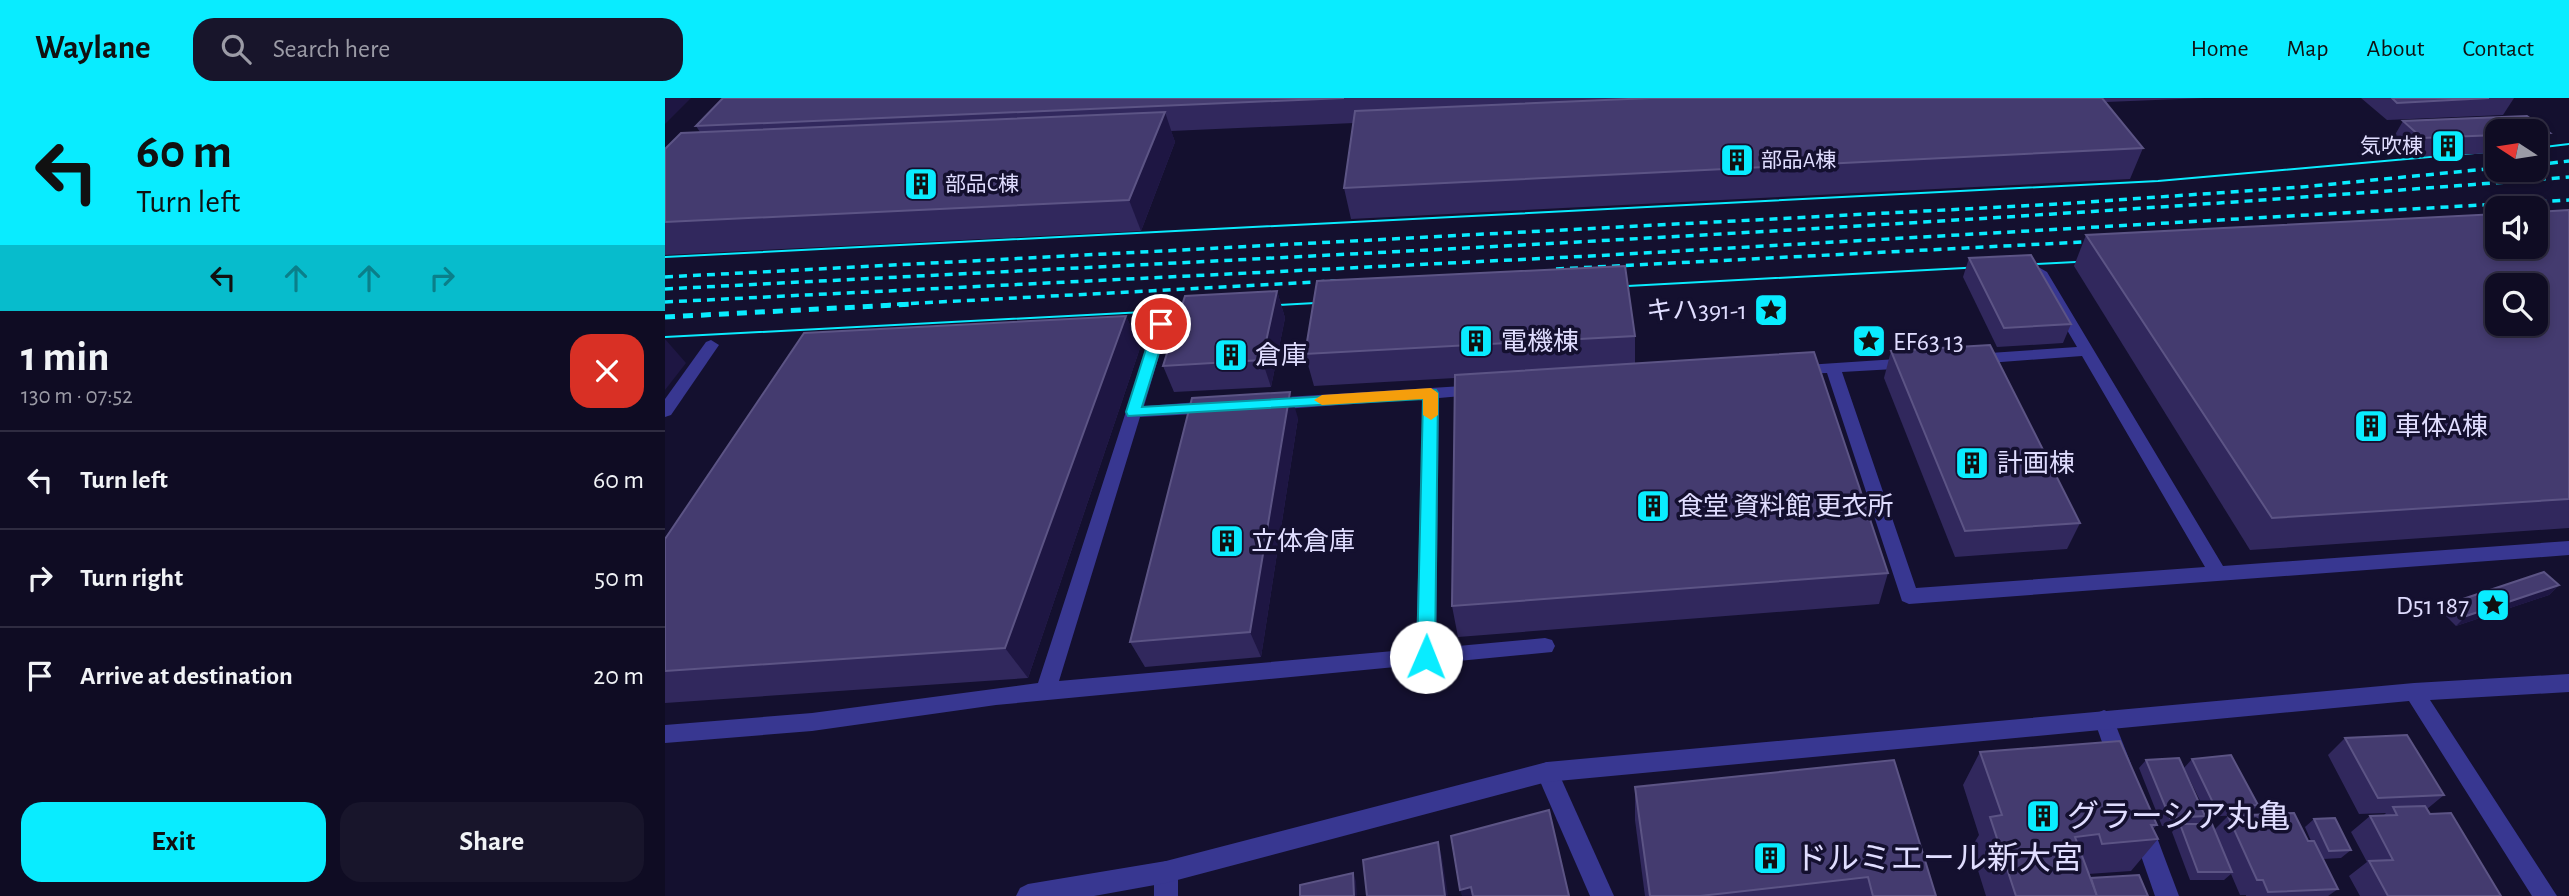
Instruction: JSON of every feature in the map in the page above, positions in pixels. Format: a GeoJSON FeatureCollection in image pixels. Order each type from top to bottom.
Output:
{"type":"FeatureCollection","features":[{"type":"Feature","properties":{"kind":"street"},"geometry":{"type":"LineString","coordinates":[[2040,271],[2218,573]]}},
{"type":"Feature","properties":{"kind":"street"},"geometry":{"type":"LineString","coordinates":[[1046,691],[1163,318]]}},
{"type":"Feature","properties":{"kind":"street"},"geometry":{"type":"LineString","coordinates":[[665,411],[711,345]]}},
{"type":"Feature","properties":{"kind":"street"},"geometry":{"type":"LineString","coordinates":[[1954,360],[2088,351]]}},
{"type":"Feature","properties":{"kind":"street"},"geometry":{"type":"LineString","coordinates":[[1778,371],[1927,362]]}},
{"type":"Feature","properties":{"kind":"street"},"geometry":{"type":"LineString","coordinates":[[1833,368],[1909,596],[2569,548]]}},
{"type":"Feature","properties":{"kind":"street"},"geometry":{"type":"LineString","coordinates":[[1133,412],[1500,389]]}},
{"type":"Feature","properties":{"kind":"street"},"geometry":{"type":"LineString","coordinates":[[1426,657],[1431,393]]}},
{"type":"Feature","properties":{"kind":"street"},"geometry":{"type":"LineString","coordinates":[[665,734],[812,722],[1046,691],[1545,646]]}},
{"type":"Feature","properties":{"kind":"street"},"geometry":{"type":"LineString","coordinates":[[1028,896],[1165,872],[1547,772],[2414,692],[2569,683]]}},
{"type":"Feature","properties":{"kind":"street"},"geometry":{"type":"LineString","coordinates":[[2414,692],[2545,896]]}},
{"type":"Feature","properties":{"kind":"street"},"geometry":{"type":"LineString","coordinates":[[2104,719],[2127,782]]}},
{"type":"Feature","properties":{"kind":"street"},"geometry":{"type":"LineString","coordinates":[[1547,772],[1602,896]]}},
{"type":"Feature","properties":{"kind":"street"},"geometry":{"type":"LineString","coordinates":[[2136,808],[2167,896]]}},
{"type":"Feature","properties":{"kind":"street"},"geometry":{"type":"LineString","coordinates":[[1165,872],[1166,896]]}},
{"type":"Feature","properties":{"kind":"building"},"geometry":{"type":"Polygon","coordinates":[[[723,98],[1344,98],[696,126],[723,98]]]}},
{"type":"Feature","properties":{"kind":"building"},"geometry":{"type":"Polygon","coordinates":[[[1651,98],[2102,98],[2143,148],[1344,188],[1355,111],[1651,98]]]}},
{"type":"Feature","properties":{"kind":"building"},"geometry":{"type":"Polygon","coordinates":[[[2392,98],[2489,98],[2397,103],[2392,98]]]}},
{"type":"Feature","properties":{"kind":"building","name":"部品C棟"},"geometry":{"type":"Polygon","coordinates":[[[1165,112],[1129,200],[665,222],[665,149],[681,133],[1165,112]]]}},
{"type":"Feature","properties":{"kind":"building"},"geometry":{"type":"Polygon","coordinates":[[[2527,116],[2531,119],[2485,119],[2485,135],[2422,138],[2403,121],[2527,116]]]}},
{"type":"Feature","properties":{"kind":"building","name":"車体A棟"},"geometry":{"type":"Polygon","coordinates":[[[2569,210],[2569,499],[2272,518],[2086,235],[2485,215],[2485,259],[2548,259],[2548,211],[2569,210]]]}},
{"type":"Feature","properties":{"kind":"building"},"geometry":{"type":"Polygon","coordinates":[[[2031,255],[2071,324],[2004,328],[1969,258],[2031,255]]]}},
{"type":"Feature","properties":{"kind":"building"},"geometry":{"type":"Polygon","coordinates":[[[1625,266],[1635,336],[1305,354],[1317,281],[1625,266]]]}},
{"type":"Feature","properties":{"kind":"building"},"geometry":{"type":"Polygon","coordinates":[[[1277,291],[1262,360],[1163,366],[1185,296],[1277,291]]]}},
{"type":"Feature","properties":{"kind":"building"},"geometry":{"type":"Polygon","coordinates":[[[1126,316],[1005,648],[665,671],[665,539],[804,333],[1126,316]]]}},
{"type":"Feature","properties":{"kind":"building","name":"計画棟"},"geometry":{"type":"Polygon","coordinates":[[[1990,345],[2080,523],[1965,531],[1891,351],[1990,345]]]}},
{"type":"Feature","properties":{"kind":"building","name":"食堂 資料館 更衣所"},"geometry":{"type":"Polygon","coordinates":[[[1814,352],[1888,573],[1452,606],[1455,375],[1814,352]]]}},
{"type":"Feature","properties":{"kind":"building","name":"立体倉庫"},"geometry":{"type":"Polygon","coordinates":[[[1290,392],[1250,632],[1130,642],[1192,398],[1290,392]]]}},
{"type":"Feature","properties":{"kind":"building"},"geometry":{"type":"Polygon","coordinates":[[[2544,572],[2559,585],[2466,616],[2451,603],[2544,572]]]}},
{"type":"Feature","properties":{"kind":"building"},"geometry":{"type":"Polygon","coordinates":[[[2407,735],[2444,795],[2378,798],[2345,738],[2407,735]]]}},
{"type":"Feature","properties":{"kind":"building"},"geometry":{"type":"Polygon","coordinates":[[[2120,741],[2157,825],[2151,825],[2158,839],[2102,844],[2099,834],[2075,837],[2097,896],[2016,896],[1990,817],[2002,815],[1980,752],[2120,741]]]}},
{"type":"Feature","properties":{"kind":"building"},"geometry":{"type":"Polygon","coordinates":[[[2231,755],[2258,805],[2216,809],[2192,759],[2231,755]]]}},
{"type":"Feature","properties":{"kind":"building"},"geometry":{"type":"Polygon","coordinates":[[[2179,758],[2205,816],[2170,818],[2146,760],[2179,758]]]}},
{"type":"Feature","properties":{"kind":"building","name":"ドルミエール新大宮"},"geometry":{"type":"Polygon","coordinates":[[[1894,760],[1936,896],[1873,896],[1868,877],[1700,896],[1650,896],[1635,787],[1894,760]]]}},
{"type":"Feature","properties":{"kind":"building"},"geometry":{"type":"Polygon","coordinates":[[[2425,806],[2430,814],[2451,813],[2501,896],[2388,896],[2369,861],[2393,860],[2370,816],[2397,815],[2393,807],[2425,806]]]}},
{"type":"Feature","properties":{"kind":"building"},"geometry":{"type":"Polygon","coordinates":[[[1549,810],[1569,896],[1473,896],[1471,887],[1460,890],[1451,836],[1549,810]]]}},
{"type":"Feature","properties":{"kind":"building"},"geometry":{"type":"Polygon","coordinates":[[[2294,813],[2308,841],[2314,841],[2338,889],[2268,892],[2263,880],[2257,880],[2228,816],[2294,813]]]}},
{"type":"Feature","properties":{"kind":"building"},"geometry":{"type":"Polygon","coordinates":[[[2335,818],[2351,850],[2329,851],[2314,819],[2335,818]]]}},
{"type":"Feature","properties":{"kind":"building"},"geometry":{"type":"Polygon","coordinates":[[[2180,824],[2212,824],[2232,872],[2198,872],[2180,824]]]}},
{"type":"Feature","properties":{"kind":"building"},"geometry":{"type":"Polygon","coordinates":[[[1438,842],[1445,896],[1367,896],[1363,860],[1438,842]]]}},
{"type":"Feature","properties":{"kind":"building"},"geometry":{"type":"Polygon","coordinates":[[[1353,873],[1354,896],[1300,896],[1300,885],[1353,873]]]}},
{"type":"Feature","properties":{"kind":"building"},"geometry":{"type":"Polygon","coordinates":[[[2139,875],[2148,896],[2097,896],[2091,878],[2139,875]]]}},
{"type":"Feature","properties":{"kind":"tram line"},"geometry":{"type":"LineString","coordinates":[[2548,147],[2569,144]]}},
{"type":"Feature","properties":{"kind":"tram line"},"geometry":{"type":"LineString","coordinates":[[665,257],[2158,181],[2485,152]]}},
{"type":"Feature","properties":{"kind":"tram line"},"geometry":{"type":"LineString","coordinates":[[2018,265],[2095,261]]}},
{"type":"Feature","properties":{"kind":"tram line"},"geometry":{"type":"LineString","coordinates":[[1609,287],[1983,267]]}},
{"type":"Feature","properties":{"kind":"tram line"},"geometry":{"type":"LineString","coordinates":[[1260,306],[1333,302]]}},
{"type":"Feature","properties":{"kind":"tram line"},"geometry":{"type":"LineString","coordinates":[[665,337],[1201,309]]}},
{"type":"Feature","properties":{"kind":"railway"},"geometry":{"type":"LineString","coordinates":[[2548,164],[2569,161]]}},
{"type":"Feature","properties":{"kind":"railway"},"geometry":{"type":"LineString","coordinates":[[665,277],[2059,204],[2302,187],[2485,169]]}},
{"type":"Feature","properties":{"kind":"railway"},"geometry":{"type":"LineString","coordinates":[[665,289],[1855,226],[2569,177]]}},
{"type":"Feature","properties":{"kind":"railway"},"geometry":{"type":"LineString","coordinates":[[665,302],[1591,256],[2569,200]]}},
{"type":"Feature","properties":{"kind":"railway"},"geometry":{"type":"LineString","coordinates":[[1556,269],[2102,241]]}},
{"type":"Feature","properties":{"kind":"railway"},"geometry":{"type":"LineString","coordinates":[[883,305],[1336,281]]}},
{"type":"Feature","properties":{"kind":"railway"},"geometry":{"type":"LineString","coordinates":[[665,317],[915,304]]}},
{"type":"Feature","properties":{"kind":"slow traffic"},"geometry":{"type":"LineString","coordinates":[[1322,400],[1431,393],[1431,415]]}},
{"type":"Feature","properties":{"kind":"place","name":"気吹棟"},"geometry":{"type":"Point","coordinates":[2448,146]}},
{"type":"Feature","properties":{"kind":"place","name":"部品A棟"},"geometry":{"type":"Point","coordinates":[1737,160]}},
{"type":"Feature","properties":{"kind":"place","name":"部品C棟"},"geometry":{"type":"Point","coordinates":[921,184]}},
{"type":"Feature","properties":{"kind":"place","name":"キハ391-1"},"geometry":{"type":"Point","coordinates":[1771,310]}},
{"type":"Feature","properties":{"kind":"place","name":"電機棟"},"geometry":{"type":"Point","coordinates":[1476,341]}},
{"type":"Feature","properties":{"kind":"place","name":"EF63 13"},"geometry":{"type":"Point","coordinates":[1869,341]}},
{"type":"Feature","properties":{"kind":"place","name":"倉庫"},"geometry":{"type":"Point","coordinates":[1231,355]}},
{"type":"Feature","properties":{"kind":"place","name":"車体A棟"},"geometry":{"type":"Point","coordinates":[2371,426]}},
{"type":"Feature","properties":{"kind":"place","name":"計画棟"},"geometry":{"type":"Point","coordinates":[1972,463]}},
{"type":"Feature","properties":{"kind":"place","name":"食堂 資料館 更衣所"},"geometry":{"type":"Point","coordinates":[1653,506]}},
{"type":"Feature","properties":{"kind":"place","name":"立体倉庫"},"geometry":{"type":"Point","coordinates":[1227,541]}},
{"type":"Feature","properties":{"kind":"place","name":"D51 187"},"geometry":{"type":"Point","coordinates":[2493,605]}},
{"type":"Feature","properties":{"kind":"place","name":"グラーシア丸亀"},"geometry":{"type":"Point","coordinates":[2043,816]}},
{"type":"Feature","properties":{"kind":"place","name":"ドルミエール新大宮"},"geometry":{"type":"Point","coordinates":[1770,858]}},
{"type":"Feature","properties":{"kind":"route"},"geometry":{"type":"LineString","coordinates":[[1161,324],[1133,412],[1431,393],[1426,657]]}}]}
